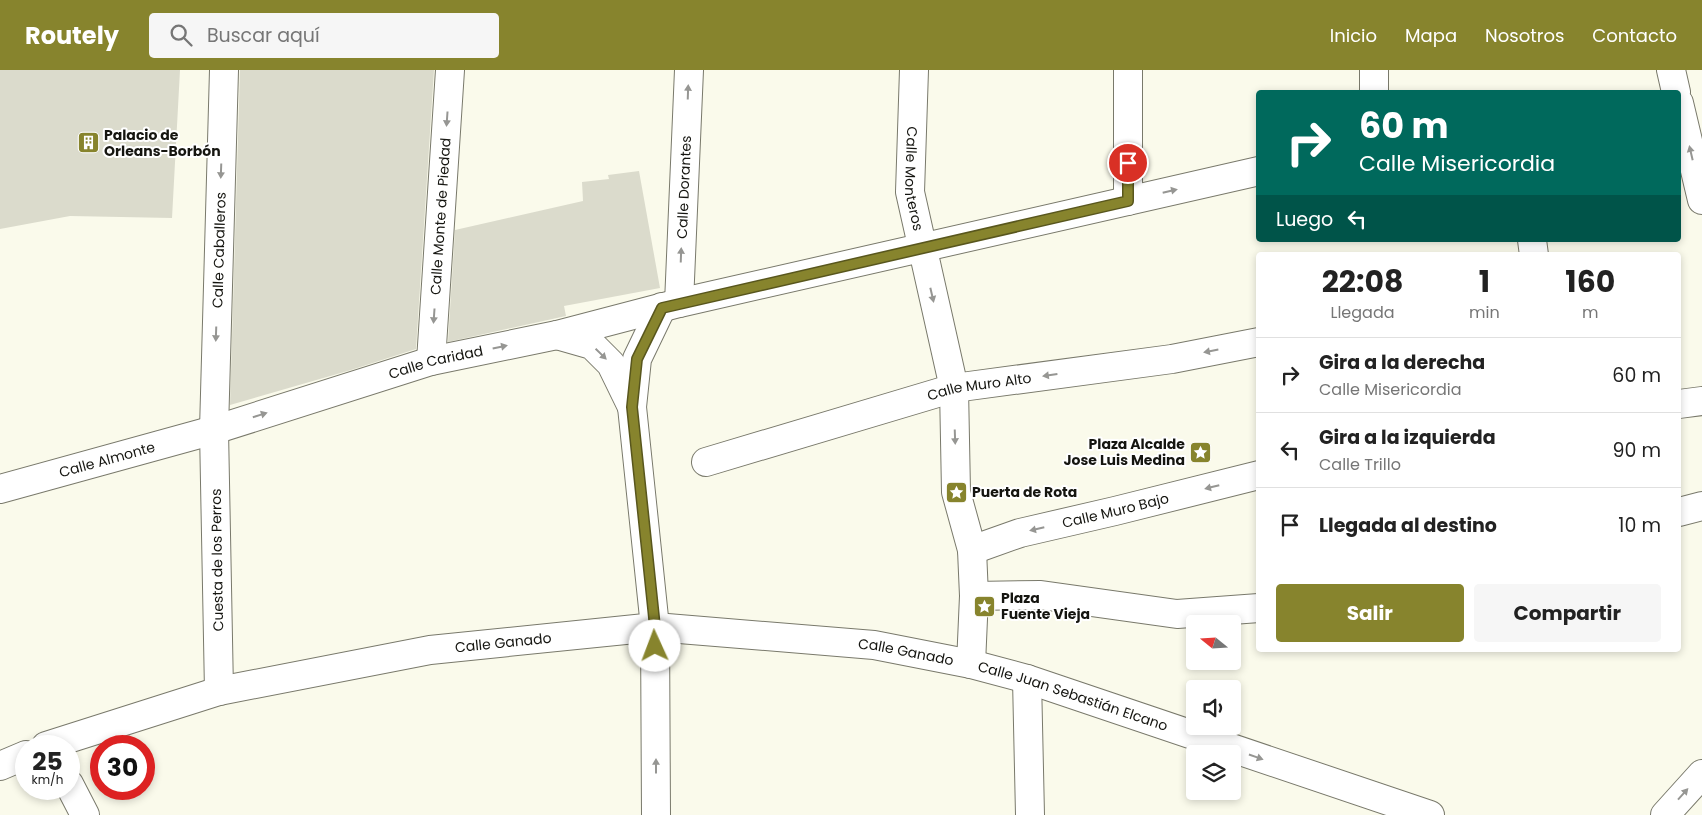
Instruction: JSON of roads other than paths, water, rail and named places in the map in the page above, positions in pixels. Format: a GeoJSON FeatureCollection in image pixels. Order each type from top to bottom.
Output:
{"type":"FeatureCollection","features":[{"type":"Feature","properties":{"kind":"street","name":"Calle Caballeros"},"geometry":{"type":"LineString","coordinates":[[214,430],[224,70]]}},
{"type":"Feature","properties":{"kind":"street","name":"Calle Monte de Piedad"},"geometry":{"type":"LineString","coordinates":[[431,362],[450,70]]}},
{"type":"Feature","properties":{"kind":"street","name":"Calle Dorantes"},"geometry":{"type":"LineString","coordinates":[[670,305],[689,70]]}},
{"type":"Feature","properties":{"kind":"street","name":"Calle Monteros"},"geometry":{"type":"LineString","coordinates":[[914,70],[910,192],[921,248],[954,388],[956,492],[972,550]]}},
{"type":"Feature","properties":{"kind":"street"},"geometry":{"type":"LineString","coordinates":[[1128,70],[1128,201]]}},
{"type":"Feature","properties":{"kind":"street"},"geometry":{"type":"LineString","coordinates":[[1374,70],[1374,90]]}},
{"type":"Feature","properties":{"kind":"street"},"geometry":{"type":"LineString","coordinates":[[1671,70],[1676,90]]}},
{"type":"Feature","properties":{"kind":"street"},"geometry":{"type":"LineString","coordinates":[[1681,111],[1702,200]]}},
{"type":"Feature","properties":{"kind":"street","name":"Calle Caridad"},"geometry":{"type":"LineString","coordinates":[[214,430],[431,362],[557,335],[670,305],[1256,172]]}},
{"type":"Feature","properties":{"kind":"street"},"geometry":{"type":"LineString","coordinates":[[656,815],[655,627],[632,407],[637,359],[670,305]]}},
{"type":"Feature","properties":{"kind":"street"},"geometry":{"type":"LineString","coordinates":[[557,335],[592,346],[611,364],[632,407]]}},
{"type":"Feature","properties":{"kind":"street","name":"Calle Muro Alto"},"geometry":{"type":"LineString","coordinates":[[706,462],[954,388],[1172,359],[1256,343]]}},
{"type":"Feature","properties":{"kind":"street"},"geometry":{"type":"LineString","coordinates":[[1681,404],[1702,401]]}},
{"type":"Feature","properties":{"kind":"street","name":"Calle Almonte"},"geometry":{"type":"LineString","coordinates":[[0,489],[214,430]]}},
{"type":"Feature","properties":{"kind":"street","name":"Cuesta de los Perros"},"geometry":{"type":"LineString","coordinates":[[214,430],[220,691]]}},
{"type":"Feature","properties":{"kind":"street","name":"Calle Muro Bajo"},"geometry":{"type":"LineString","coordinates":[[972,550],[1020,533],[1256,476]]}},
{"type":"Feature","properties":{"kind":"street"},"geometry":{"type":"LineString","coordinates":[[1681,511],[1702,506]]}},
{"type":"Feature","properties":{"kind":"street"},"geometry":{"type":"LineString","coordinates":[[971,664],[974,596],[972,550]]}},
{"type":"Feature","properties":{"kind":"street"},"geometry":{"type":"LineString","coordinates":[[974,596],[1041,595],[1177,614],[1256,608]]}},
{"type":"Feature","properties":{"kind":"street","name":"Calle Ganado"},"geometry":{"type":"LineString","coordinates":[[80,736],[220,691],[430,650],[655,627],[874,645],[971,664]]}},
{"type":"Feature","properties":{"kind":"street","name":"Calle Juan Sebastián Elcano"},"geometry":{"type":"LineString","coordinates":[[971,664],[1027,679],[1430,815]]}},
{"type":"Feature","properties":{"kind":"street"},"geometry":{"type":"LineString","coordinates":[[1027,679],[1030,815]]}},
{"type":"Feature","properties":{"kind":"street","name":"Calle Ganado"},"geometry":{"type":"LineString","coordinates":[[0,766],[15,760]]}},
{"type":"Feature","properties":{"kind":"street"},"geometry":{"type":"LineString","coordinates":[[1665,815],[1702,774]]}},
{"type":"Feature","properties":{"kind":"street"},"geometry":{"type":"LineString","coordinates":[[77,800],[85,815]]}},
{"type":"Feature","properties":{"kind":"place","name":"Palacio de Orleans-Borbón"},"geometry":{"type":"Point","coordinates":[88,143]}},
{"type":"Feature","properties":{"kind":"place","name":"Plaza Alcalde Jose Luis Medina"},"geometry":{"type":"Point","coordinates":[1201,452]}},
{"type":"Feature","properties":{"kind":"place","name":"Puerta de Rota"},"geometry":{"type":"Point","coordinates":[956,492]}},
{"type":"Feature","properties":{"kind":"place","name":"Plaza Fuente Vieja"},"geometry":{"type":"Point","coordinates":[985,606]}}]}
